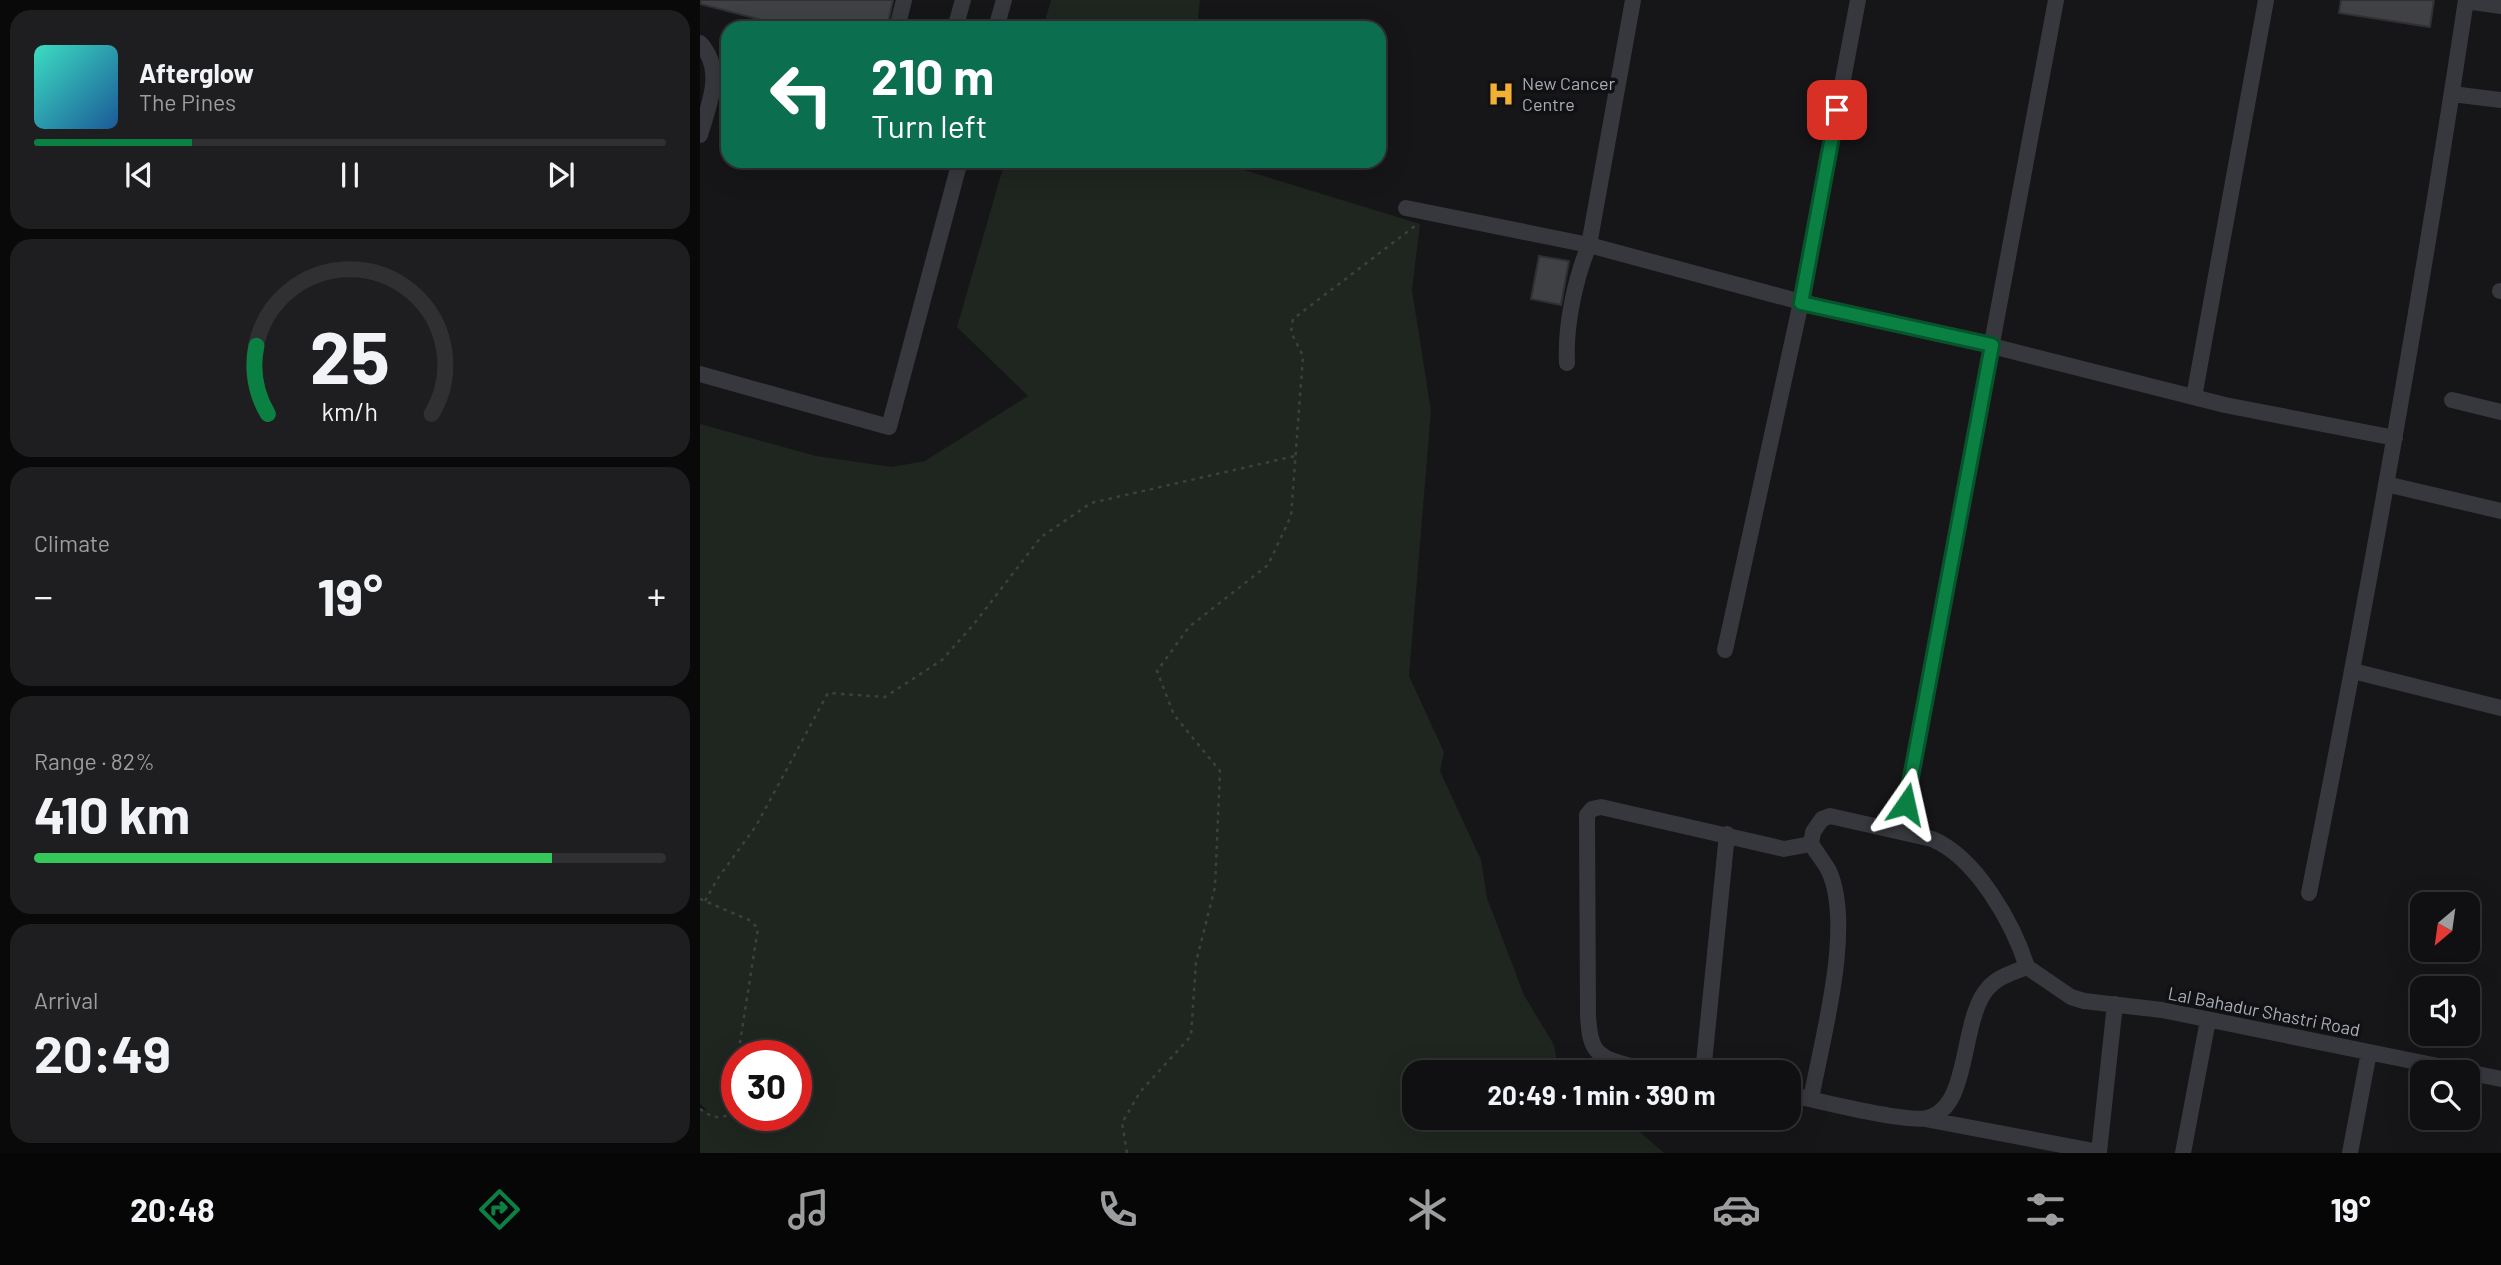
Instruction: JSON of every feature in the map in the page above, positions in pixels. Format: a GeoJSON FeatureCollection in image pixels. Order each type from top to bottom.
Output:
{"type":"FeatureCollection","features":[{"type":"Feature","properties":{"kind":"street"},"geometry":{"type":"LineString","coordinates":[[899,21],[904,0]]}},
{"type":"Feature","properties":{"kind":"street"},"geometry":{"type":"LineString","coordinates":[[957,21],[963,0]]}},
{"type":"Feature","properties":{"kind":"street"},"geometry":{"type":"LineString","coordinates":[[998,21],[1004,0]]}},
{"type":"Feature","properties":{"kind":"street"},"geometry":{"type":"LineString","coordinates":[[1567,363],[1566,346],[1581,264],[1589,245],[1633,0]]}},
{"type":"Feature","properties":{"kind":"street"},"geometry":{"type":"LineString","coordinates":[[1725,650],[1801,303],[1858,0]]}},
{"type":"Feature","properties":{"kind":"street"},"geometry":{"type":"LineString","coordinates":[[1901,831],[2056,0]]}},
{"type":"Feature","properties":{"kind":"street"},"geometry":{"type":"LineString","coordinates":[[2194,397],[2266,0]]}},
{"type":"Feature","properties":{"kind":"street"},"geometry":{"type":"LineString","coordinates":[[2309,893],[2395,438],[2466,1],[2501,6]]}},
{"type":"Feature","properties":{"kind":"street"},"geometry":{"type":"LineString","coordinates":[[700,43],[709,53],[715,72],[713,90],[700,135]]}},
{"type":"Feature","properties":{"kind":"street"},"geometry":{"type":"LineString","coordinates":[[2452,94],[2501,100]]}},
{"type":"Feature","properties":{"kind":"street"},"geometry":{"type":"LineString","coordinates":[[700,374],[889,427],[958,168]]}},
{"type":"Feature","properties":{"kind":"street"},"geometry":{"type":"LineString","coordinates":[[1406,208],[1589,245],[1801,303],[1992,345],[2194,397],[2395,438]]}},
{"type":"Feature","properties":{"kind":"street"},"geometry":{"type":"LineString","coordinates":[[2452,400],[2501,412]]}},
{"type":"Feature","properties":{"kind":"street"},"geometry":{"type":"LineString","coordinates":[[2386,484],[2501,511]]}},
{"type":"Feature","properties":{"kind":"street"},"geometry":{"type":"LineString","coordinates":[[2353,671],[2501,708]]}},
{"type":"Feature","properties":{"kind":"street"},"geometry":{"type":"LineString","coordinates":[[1612,1060],[1601,1056],[1593,1046],[1588,1016],[1587,815],[1601,807],[1784,849],[1811,844]]}},
{"type":"Feature","properties":{"kind":"street"},"geometry":{"type":"LineString","coordinates":[[1811,1099],[1837,956],[1838,911],[1829,872],[1811,844],[1817,824],[1830,816],[1946,844],[1979,878],[2019,942],[2027,967],[1995,981],[1982,995],[1974,1012],[1954,1097],[1938,1114],[1925,1119]]}},
{"type":"Feature","properties":{"kind":"street"},"geometry":{"type":"LineString","coordinates":[[1704,1060],[1727,834]]}},
{"type":"Feature","properties":{"kind":"street","name":"Lal Bahadur Shastri Road"},"geometry":{"type":"LineString","coordinates":[[2027,967],[2071,997],[2208,1020],[2501,1079]]}},
{"type":"Feature","properties":{"kind":"street"},"geometry":{"type":"LineString","coordinates":[[1801,1097],[2099,1152],[2115,1004]]}},
{"type":"Feature","properties":{"kind":"street"},"geometry":{"type":"LineString","coordinates":[[2183,1153],[2208,1020]]}},
{"type":"Feature","properties":{"kind":"street"},"geometry":{"type":"LineString","coordinates":[[2350,1153],[2369,1052]]}},
{"type":"Feature","properties":{"kind":"path"},"geometry":{"type":"LineString","coordinates":[[1127,1153],[1122,1123],[1140,1092],[1191,1037],[1196,962],[1215,887],[1220,771],[1174,715],[1157,671],[1189,627],[1268,565],[1291,516],[1303,356],[1291,332],[1293,319],[1432,213]]}},
{"type":"Feature","properties":{"kind":"path"},"geometry":{"type":"LineString","coordinates":[[705,901],[718,878],[756,826],[828,693],[886,697],[942,660],[974,624],[1041,537],[1091,503],[1296,456]]}},
{"type":"Feature","properties":{"kind":"path"},"geometry":{"type":"LineString","coordinates":[[700,900],[749,920],[758,928],[740,1040]]}},
{"type":"Feature","properties":{"kind":"path"},"geometry":{"type":"LineString","coordinates":[[700,1109],[713,1117],[721,1116]]}},
{"type":"Feature","properties":{"kind":"shaded area"},"geometry":{"type":"Polygon","coordinates":[[[1051,0],[1200,0],[1198,21],[1045,21],[1051,0]]]}},
{"type":"Feature","properties":{"kind":"shaded area"},"geometry":{"type":"Polygon","coordinates":[[[1003,168],[1243,168],[1420,224],[1412,290],[1431,411],[1409,676],[1444,752],[1440,771],[1481,860],[1487,898],[1524,995],[1554,1045],[1557,1060],[1402,1060],[1402,1130],[1638,1130],[1664,1153],[700,1153],[700,1110],[707,1110],[700,1104],[700,424],[816,456],[892,467],[925,461],[1028,396],[957,327],[1003,168]]]}},
{"type":"Feature","properties":{"kind":"building"},"geometry":{"type":"Polygon","coordinates":[[[701,0],[893,0],[888,21],[762,21],[700,4],[701,0]]]}},
{"type":"Feature","properties":{"kind":"building"},"geometry":{"type":"Polygon","coordinates":[[[2341,0],[2434,0],[2430,27],[2339,13],[2341,0]]]}},
{"type":"Feature","properties":{"kind":"building"},"geometry":{"type":"Polygon","coordinates":[[[1539,256],[1569,261],[1561,305],[1531,299],[1539,256]]]}},
{"type":"Feature","properties":{"kind":"place","name":"New Cancer Centre"},"geometry":{"type":"Point","coordinates":[1501,94]}},
{"type":"Feature","properties":{"kind":"route"},"geometry":{"type":"LineString","coordinates":[[1837,110],[1801,303],[1992,345],[1906,804]]}}]}
